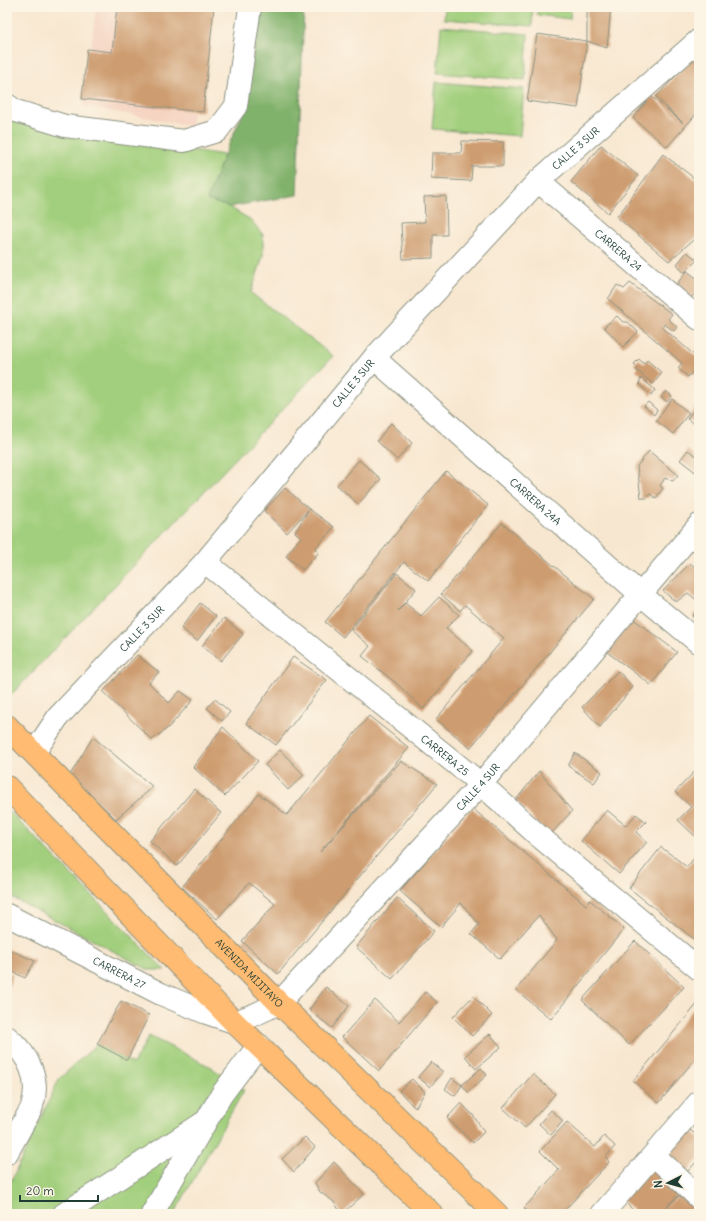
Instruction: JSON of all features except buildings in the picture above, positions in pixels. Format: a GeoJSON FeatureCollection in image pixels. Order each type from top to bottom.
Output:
{"type":"FeatureCollection","features":[{"type":"Feature","properties":{"kind":"main road","name":"AVENIDA MIJITAYO"},"geometry":{"type":"LineString","coordinates":[[7,726],[279,1003],[497,1214]]}},
{"type":"Feature","properties":{"kind":"main road"},"geometry":{"type":"LineString","coordinates":[[7,787],[234,1022],[432,1214]]}},
{"type":"Feature","properties":{"kind":"street"},"geometry":{"type":"LineString","coordinates":[[7,104],[16,111],[65,126],[184,141],[217,131],[236,106],[250,7]]}},
{"type":"Feature","properties":{"kind":"street","name":"CALLE 3 SUR"},"geometry":{"type":"LineString","coordinates":[[34,752],[58,717],[205,562],[374,358],[538,181],[699,40]]}},
{"type":"Feature","properties":{"kind":"street","name":"CARRERA 24"},"geometry":{"type":"LineString","coordinates":[[538,181],[699,319]]}},
{"type":"Feature","properties":{"kind":"street","name":"CARRERA 24A"},"geometry":{"type":"LineString","coordinates":[[374,358],[640,594],[699,643]]}},
{"type":"Feature","properties":{"kind":"street","name":"CALLE 4 SUR"},"geometry":{"type":"LineString","coordinates":[[234,1022],[279,1003],[481,784],[699,525]]}},
{"type":"Feature","properties":{"kind":"street","name":"CARRERA 25"},"geometry":{"type":"LineString","coordinates":[[205,562],[481,784],[540,837],[699,969]]}},
{"type":"Feature","properties":{"kind":"street","name":"CARRERA 27"},"geometry":{"type":"LineString","coordinates":[[7,915],[162,994],[204,1012],[234,1022]]}},
{"type":"Feature","properties":{"kind":"street"},"geometry":{"type":"LineString","coordinates":[[7,1037],[18,1046],[27,1059],[33,1074],[35,1090],[32,1106],[7,1153]]}},
{"type":"Feature","properties":{"kind":"street"},"geometry":{"type":"LineString","coordinates":[[152,1214],[222,1094],[259,1045]]}},
{"type":"Feature","properties":{"kind":"street"},"geometry":{"type":"LineString","coordinates":[[602,1214],[699,1102]]}},
{"type":"Feature","properties":{"kind":"street"},"geometry":{"type":"LineString","coordinates":[[64,1214],[207,1120]]}},
{"type":"Feature","properties":{"kind":"street"},"geometry":{"type":"LineString","coordinates":[[654,1155],[699,1198]]}},
{"type":"Feature","properties":{"kind":"shaded area"},"geometry":{"type":"Polygon","coordinates":[[[96,7],[207,7],[191,126],[84,106],[96,7]]]}},
{"type":"Feature","properties":{"kind":"green space"},"geometry":{"type":"Polygon","coordinates":[[[260,7],[304,7],[297,195],[229,207],[207,200],[224,155],[245,109],[260,7]]]}},
{"type":"Feature","properties":{"kind":"green space"},"geometry":{"type":"Polygon","coordinates":[[[445,7],[533,7],[532,26],[444,19],[445,7]]]}},
{"type":"Feature","properties":{"kind":"green space"},"geometry":{"type":"Polygon","coordinates":[[[538,7],[571,7],[570,19],[537,15],[538,7]]]}},
{"type":"Feature","properties":{"kind":"green space"},"geometry":{"type":"Polygon","coordinates":[[[441,26],[528,34],[525,80],[437,73],[441,26]]]}},
{"type":"Feature","properties":{"kind":"green space"},"geometry":{"type":"Polygon","coordinates":[[[436,82],[524,89],[520,136],[432,129],[436,82]]]}},
{"type":"Feature","properties":{"kind":"green space"},"geometry":{"type":"Polygon","coordinates":[[[7,110],[42,127],[224,155],[207,200],[229,207],[251,220],[263,235],[263,256],[251,293],[333,356],[9,697],[7,695],[7,110]]]}},
{"type":"Feature","properties":{"kind":"green space"},"geometry":{"type":"Polygon","coordinates":[[[7,809],[165,970],[149,970],[7,895],[7,809]]]}},
{"type":"Feature","properties":{"kind":"green space"},"geometry":{"type":"Polygon","coordinates":[[[149,1036],[209,1066],[244,1090],[174,1214],[7,1214],[7,1190],[59,1079],[97,1044],[133,1064],[149,1036]]]}}]}
